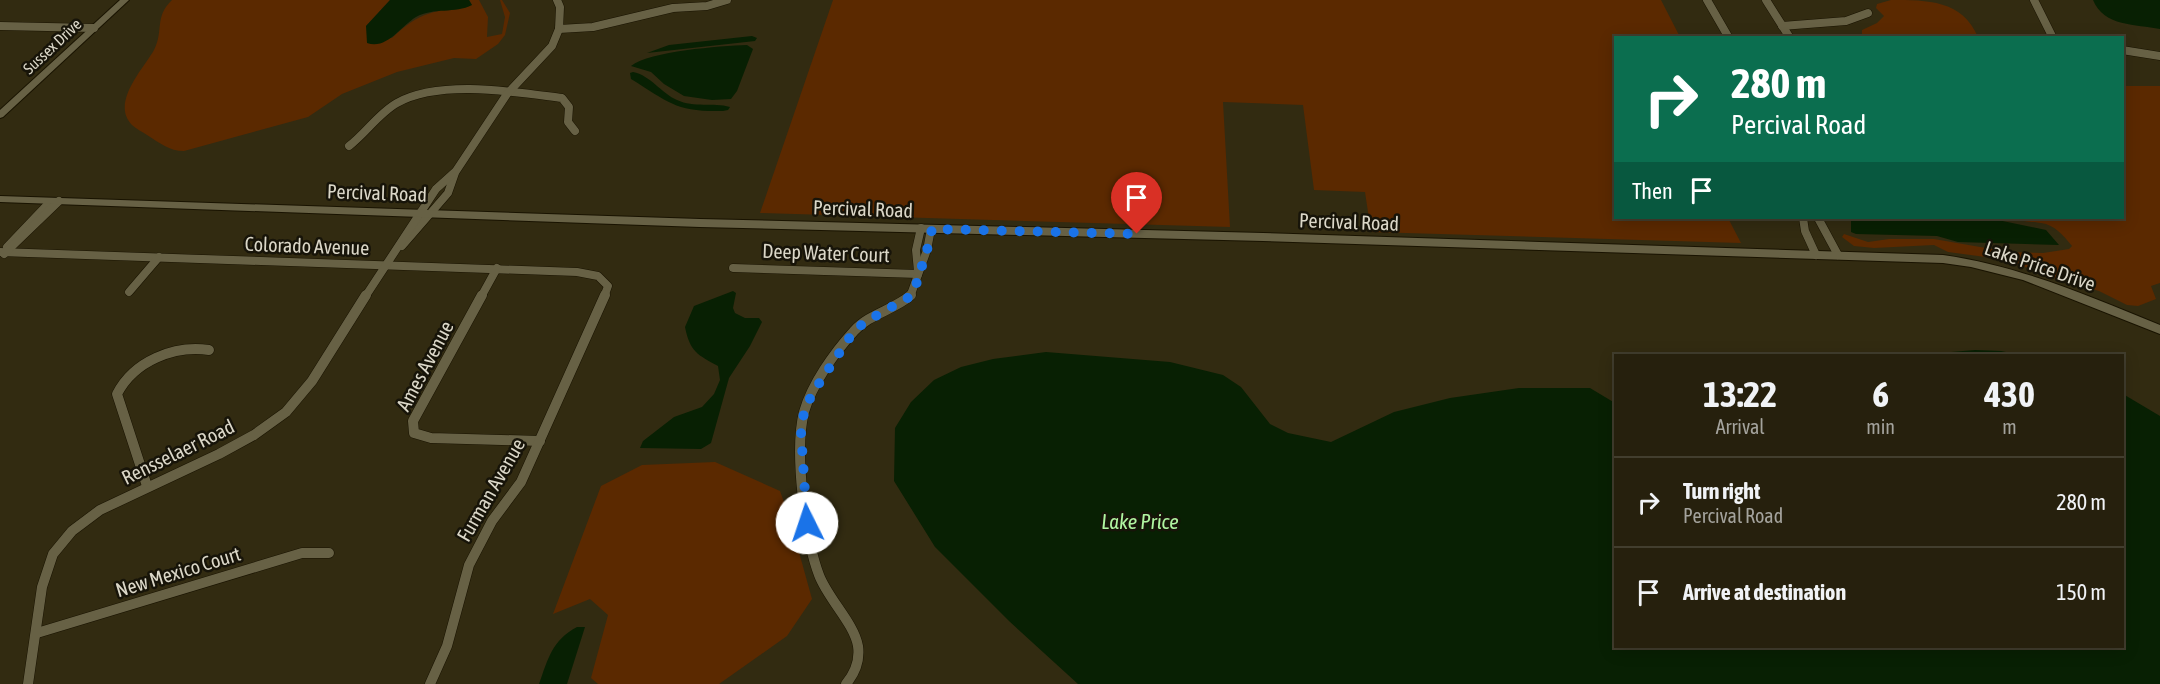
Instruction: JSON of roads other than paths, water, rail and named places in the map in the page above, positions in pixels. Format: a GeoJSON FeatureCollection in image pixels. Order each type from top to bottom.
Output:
{"type":"FeatureCollection","features":[{"type":"Feature","properties":{"kind":"street","name":"Sussex Drive"},"geometry":{"type":"LineString","coordinates":[[0,115],[125,0]]}},
{"type":"Feature","properties":{"kind":"street"},"geometry":{"type":"LineString","coordinates":[[456,171],[507,94],[552,46],[560,29],[560,7],[557,0]]}},
{"type":"Feature","properties":{"kind":"street"},"geometry":{"type":"LineString","coordinates":[[560,29],[593,27],[673,8],[707,6],[727,0]]}},
{"type":"Feature","properties":{"kind":"street"},"geometry":{"type":"LineString","coordinates":[[1707,0],[1728,36]]}},
{"type":"Feature","properties":{"kind":"street"},"geometry":{"type":"LineString","coordinates":[[1766,0],[1789,36]]}},
{"type":"Feature","properties":{"kind":"street"},"geometry":{"type":"LineString","coordinates":[[2034,0],[2052,36]]}},
{"type":"Feature","properties":{"kind":"street"},"geometry":{"type":"LineString","coordinates":[[1782,26],[1846,21],[1868,13]]}},
{"type":"Feature","properties":{"kind":"street"},"geometry":{"type":"LineString","coordinates":[[0,26],[94,28]]}},
{"type":"Feature","properties":{"kind":"street"},"geometry":{"type":"LineString","coordinates":[[2124,50],[2160,56]]}},
{"type":"Feature","properties":{"kind":"street"},"geometry":{"type":"LineString","coordinates":[[349,146],[366,134],[379,118],[398,102],[417,94],[448,89],[561,98],[569,107],[568,122],[575,131]]}},
{"type":"Feature","properties":{"kind":"street"},"geometry":{"type":"LineString","coordinates":[[0,105],[11,105]]}},
{"type":"Feature","properties":{"kind":"street","name":"Rensselaer Road"},"geometry":{"type":"LineString","coordinates":[[28,684],[38,633],[42,587],[53,554],[72,531],[100,510],[219,454],[254,435],[286,412],[312,381],[419,212],[436,189],[456,171]]}},
{"type":"Feature","properties":{"kind":"street","name":"Rensselaer Road"},"geometry":{"type":"LineString","coordinates":[[387,265],[447,193],[456,171]]}},
{"type":"Feature","properties":{"kind":"street","name":"Percival Road"},"geometry":{"type":"LineString","coordinates":[[0,199],[700,223],[1869,256]]}},
{"type":"Feature","properties":{"kind":"street"},"geometry":{"type":"LineString","coordinates":[[2,254],[19,243],[54,201]]}},
{"type":"Feature","properties":{"kind":"street"},"geometry":{"type":"LineString","coordinates":[[1803,219],[1805,231],[1816,255]]}},
{"type":"Feature","properties":{"kind":"street"},"geometry":{"type":"LineString","coordinates":[[1819,219],[1838,255]]}},
{"type":"Feature","properties":{"kind":"street"},"geometry":{"type":"LineString","coordinates":[[918,274],[918,244],[926,228]]}},
{"type":"Feature","properties":{"kind":"street"},"geometry":{"type":"LineString","coordinates":[[846,684],[857,664],[858,647],[852,631],[829,598],[816,567],[807,523],[801,432],[812,394],[854,331],[865,322],[911,296],[928,244],[926,228]]}},
{"type":"Feature","properties":{"kind":"street"},"geometry":{"type":"LineString","coordinates":[[918,244],[928,244]]}},
{"type":"Feature","properties":{"kind":"street","name":"Colorado Avenue"},"geometry":{"type":"LineString","coordinates":[[2,254],[159,257],[578,272],[598,276],[608,286]]}},
{"type":"Feature","properties":{"kind":"street","name":"Lake Price Drive"},"geometry":{"type":"LineString","coordinates":[[1869,256],[1972,261],[2014,272],[2160,330]]}},
{"type":"Feature","properties":{"kind":"street"},"geometry":{"type":"LineString","coordinates":[[129,292],[159,257]]}},
{"type":"Feature","properties":{"kind":"street","name":"Ames Avenue"},"geometry":{"type":"LineString","coordinates":[[497,268],[413,421],[414,434],[431,438],[540,441]]}},
{"type":"Feature","properties":{"kind":"street","name":"Deep Water Court"},"geometry":{"type":"LineString","coordinates":[[733,268],[918,274]]}},
{"type":"Feature","properties":{"kind":"street","name":"Furman Avenue"},"geometry":{"type":"LineString","coordinates":[[430,684],[447,646],[469,565],[492,521],[521,482],[608,286]]}},
{"type":"Feature","properties":{"kind":"street"},"geometry":{"type":"LineString","coordinates":[[147,486],[117,394],[121,382],[143,364],[185,348],[208,350]]}},
{"type":"Feature","properties":{"kind":"street","name":"New Mexico Court"},"geometry":{"type":"LineString","coordinates":[[38,633],[302,553],[329,552]]}},
{"type":"Feature","properties":{"kind":"water"},"geometry":{"type":"Polygon","coordinates":[[[390,0],[469,0],[472,5],[423,14],[410,21],[387,40],[381,43],[367,43],[366,26],[390,0]]]}},
{"type":"Feature","properties":{"kind":"water"},"geometry":{"type":"Polygon","coordinates":[[[2093,0],[2160,0],[2160,29],[2113,20],[2098,9],[2093,0]]]}},
{"type":"Feature","properties":{"kind":"water"},"geometry":{"type":"Polygon","coordinates":[[[752,36],[757,38],[755,41],[647,53],[669,45],[752,36]]]}},
{"type":"Feature","properties":{"kind":"water"},"geometry":{"type":"Polygon","coordinates":[[[747,45],[753,49],[737,91],[731,99],[712,100],[684,96],[664,84],[651,72],[631,66],[640,61],[669,53],[747,45]]]}},
{"type":"Feature","properties":{"kind":"water"},"geometry":{"type":"Polygon","coordinates":[[[630,73],[645,77],[677,100],[730,107],[723,111],[684,108],[631,79],[630,73]]]}},
{"type":"Feature","properties":{"kind":"water"},"geometry":{"type":"Polygon","coordinates":[[[1851,219],[1993,219],[2046,230],[2059,245],[1958,242],[1937,236],[1851,232],[1851,219]]]}},
{"type":"Feature","properties":{"kind":"water"},"geometry":{"type":"Polygon","coordinates":[[[733,291],[736,293],[733,308],[735,313],[745,318],[759,318],[762,322],[750,346],[729,378],[711,443],[701,449],[640,448],[643,441],[674,417],[702,407],[714,394],[720,380],[718,366],[696,352],[689,342],[685,327],[694,306],[733,291]]]}},
{"type":"Feature","properties":{"kind":"water"},"geometry":{"type":"Polygon","coordinates":[[[1975,350],[2016,354],[1938,354],[1975,350]]]}},
{"type":"Feature","properties":{"kind":"water","name":"Lake Price"},"geometry":{"type":"Polygon","coordinates":[[[1046,352],[1170,362],[1223,375],[1241,387],[1270,424],[1288,433],[1331,442],[1394,412],[1450,398],[1519,388],[1590,388],[1614,402],[1614,648],[2124,648],[2124,395],[2160,416],[2160,684],[1078,684],[1009,621],[935,547],[894,481],[895,428],[911,402],[934,380],[961,367],[993,359],[1046,352]]]}},
{"type":"Feature","properties":{"kind":"water"},"geometry":{"type":"Polygon","coordinates":[[[577,627],[585,627],[567,684],[539,684],[548,658],[556,644],[577,627]]]}}]}
